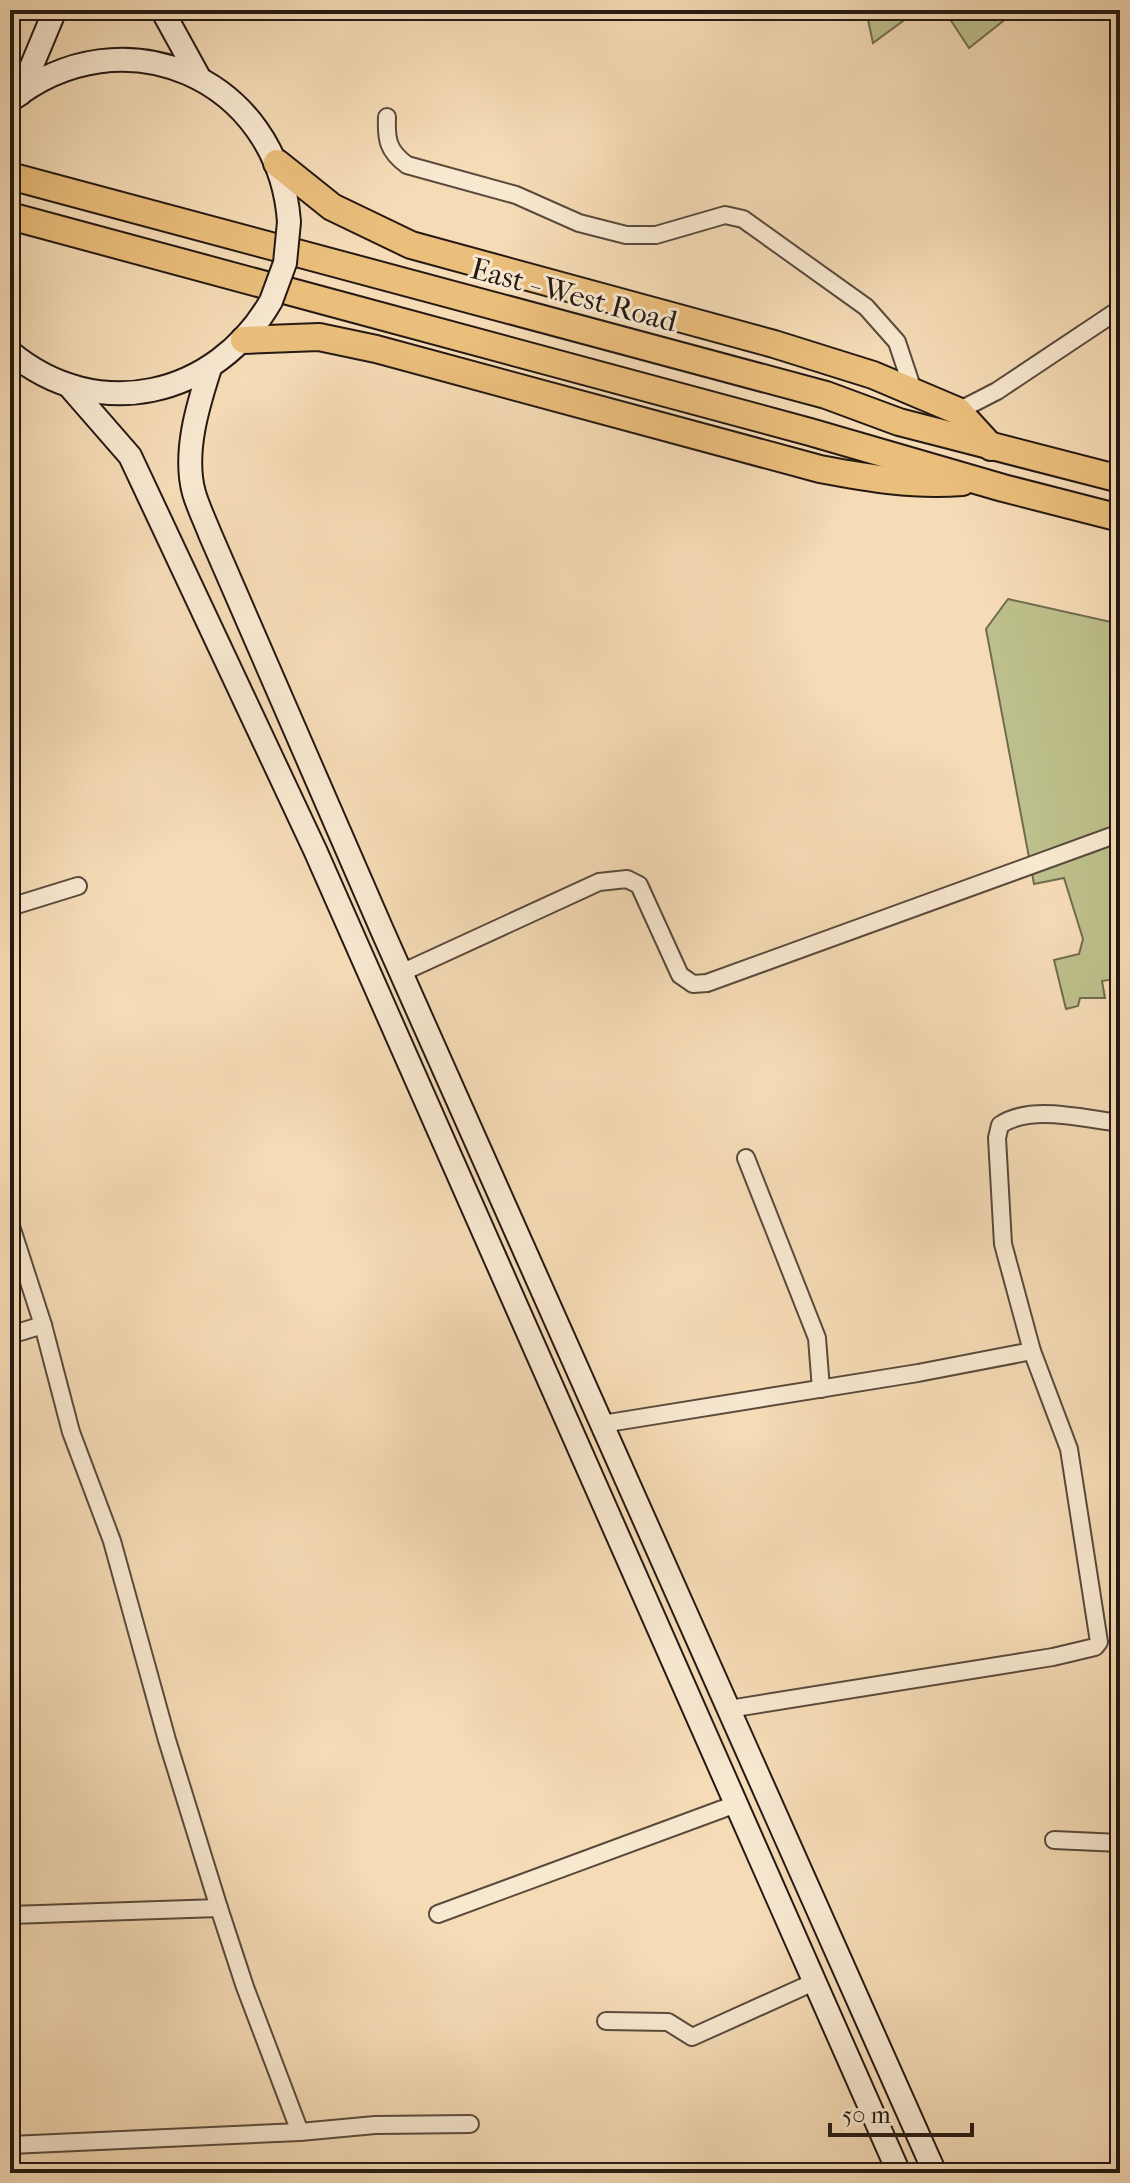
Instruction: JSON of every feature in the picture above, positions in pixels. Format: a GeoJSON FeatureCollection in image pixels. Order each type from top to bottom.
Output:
{"type":"FeatureCollection","features":[{"type":"Feature","properties":{"kind":"main road"},"geometry":{"type":"LineString","coordinates":[[15,98],[55,10]]}},
{"type":"Feature","properties":{"kind":"main road"},"geometry":{"type":"LineString","coordinates":[[162,10],[200,79]]}},
{"type":"Feature","properties":{"kind":"main road"},"geometry":{"type":"LineString","coordinates":[[10,352],[43,374],[69,386],[98,392],[142,392],[170,386],[210,368],[244,340],[271,301],[285,263],[289,222],[286,192],[277,163],[263,137],[246,114],[200,79],[159,64],[129,60],[100,61],[58,72],[15,98]]}},
{"type":"Feature","properties":{"kind":"main road"},"geometry":{"type":"LineString","coordinates":[[277,163],[332,207],[411,245],[774,344],[913,390],[958,411],[991,447]]}},
{"type":"Feature","properties":{"kind":"main road","name":"East - West Road"},"geometry":{"type":"LineString","coordinates":[[10,176],[826,395],[899,422],[1120,479]]}},
{"type":"Feature","properties":{"kind":"main road"},"geometry":{"type":"LineString","coordinates":[[10,216],[1120,518]]}},
{"type":"Feature","properties":{"kind":"main road"},"geometry":{"type":"LineString","coordinates":[[244,340],[319,337],[376,349],[820,469],[885,482],[931,485],[976,481]]}},
{"type":"Feature","properties":{"kind":"main road"},"geometry":{"type":"LineString","coordinates":[[210,368],[200,398],[192,448],[194,490],[210,534],[401,973],[935,2173]]}},
{"type":"Feature","properties":{"kind":"main road"},"geometry":{"type":"LineString","coordinates":[[69,386],[130,456],[341,908],[899,2173]]}},
{"type":"Feature","properties":{"kind":"street"},"geometry":{"type":"LineString","coordinates":[[387,117],[386,141],[394,155],[407,165],[516,195],[579,223],[626,235],[656,235],[725,215],[743,219],[866,307],[897,342],[913,390]]}},
{"type":"Feature","properties":{"kind":"street"},"geometry":{"type":"LineString","coordinates":[[958,411],[997,391],[1120,309]]}},
{"type":"Feature","properties":{"kind":"street"},"geometry":{"type":"LineString","coordinates":[[401,973],[599,882],[627,879],[639,885],[680,975],[693,984],[707,983],[1120,833]]}},
{"type":"Feature","properties":{"kind":"street"},"geometry":{"type":"LineString","coordinates":[[10,907],[78,886]]}},
{"type":"Feature","properties":{"kind":"street"},"geometry":{"type":"LineString","coordinates":[[729,1709],[1053,1657],[1095,1647],[1100,1635],[1069,1449],[1032,1351],[1003,1244],[997,1138],[1000,1125],[1013,1116],[1039,1114],[1120,1123]]}},
{"type":"Feature","properties":{"kind":"street"},"geometry":{"type":"LineString","coordinates":[[746,1158],[817,1338],[821,1389]]}},
{"type":"Feature","properties":{"kind":"street"},"geometry":{"type":"LineString","coordinates":[[10,1223],[43,1325],[71,1432],[112,1541],[167,1740],[219,1908],[245,1987],[300,2132]]}},
{"type":"Feature","properties":{"kind":"street"},"geometry":{"type":"LineString","coordinates":[[10,1335],[43,1325]]}},
{"type":"Feature","properties":{"kind":"street"},"geometry":{"type":"LineString","coordinates":[[602,1424],[1032,1351]]}},
{"type":"Feature","properties":{"kind":"street"},"geometry":{"type":"LineString","coordinates":[[438,1914],[736,1804]]}},
{"type":"Feature","properties":{"kind":"street"},"geometry":{"type":"LineString","coordinates":[[1054,1840],[1120,1843]]}},
{"type":"Feature","properties":{"kind":"street"},"geometry":{"type":"LineString","coordinates":[[10,1915],[219,1908]]}},
{"type":"Feature","properties":{"kind":"street"},"geometry":{"type":"LineString","coordinates":[[606,2021],[668,2022],[692,2037],[814,1982]]}},
{"type":"Feature","properties":{"kind":"street"},"geometry":{"type":"LineString","coordinates":[[10,2145],[300,2132],[375,2125],[470,2124]]}},
{"type":"Feature","properties":{"kind":"green space"},"geometry":{"type":"Polygon","coordinates":[[[866,10],[918,10],[873,43],[866,10]]]}},
{"type":"Feature","properties":{"kind":"green space"},"geometry":{"type":"Polygon","coordinates":[[[944,10],[1017,10],[969,48],[944,10]]]}},
{"type":"Feature","properties":{"kind":"green space"},"geometry":{"type":"Polygon","coordinates":[[[1008,599],[1120,624],[1120,978],[1102,981],[1105,998],[1080,998],[1078,1006],[1066,1009],[1054,960],[1079,954],[1083,939],[1064,878],[1034,884],[986,629],[1008,599]]]}}]}
